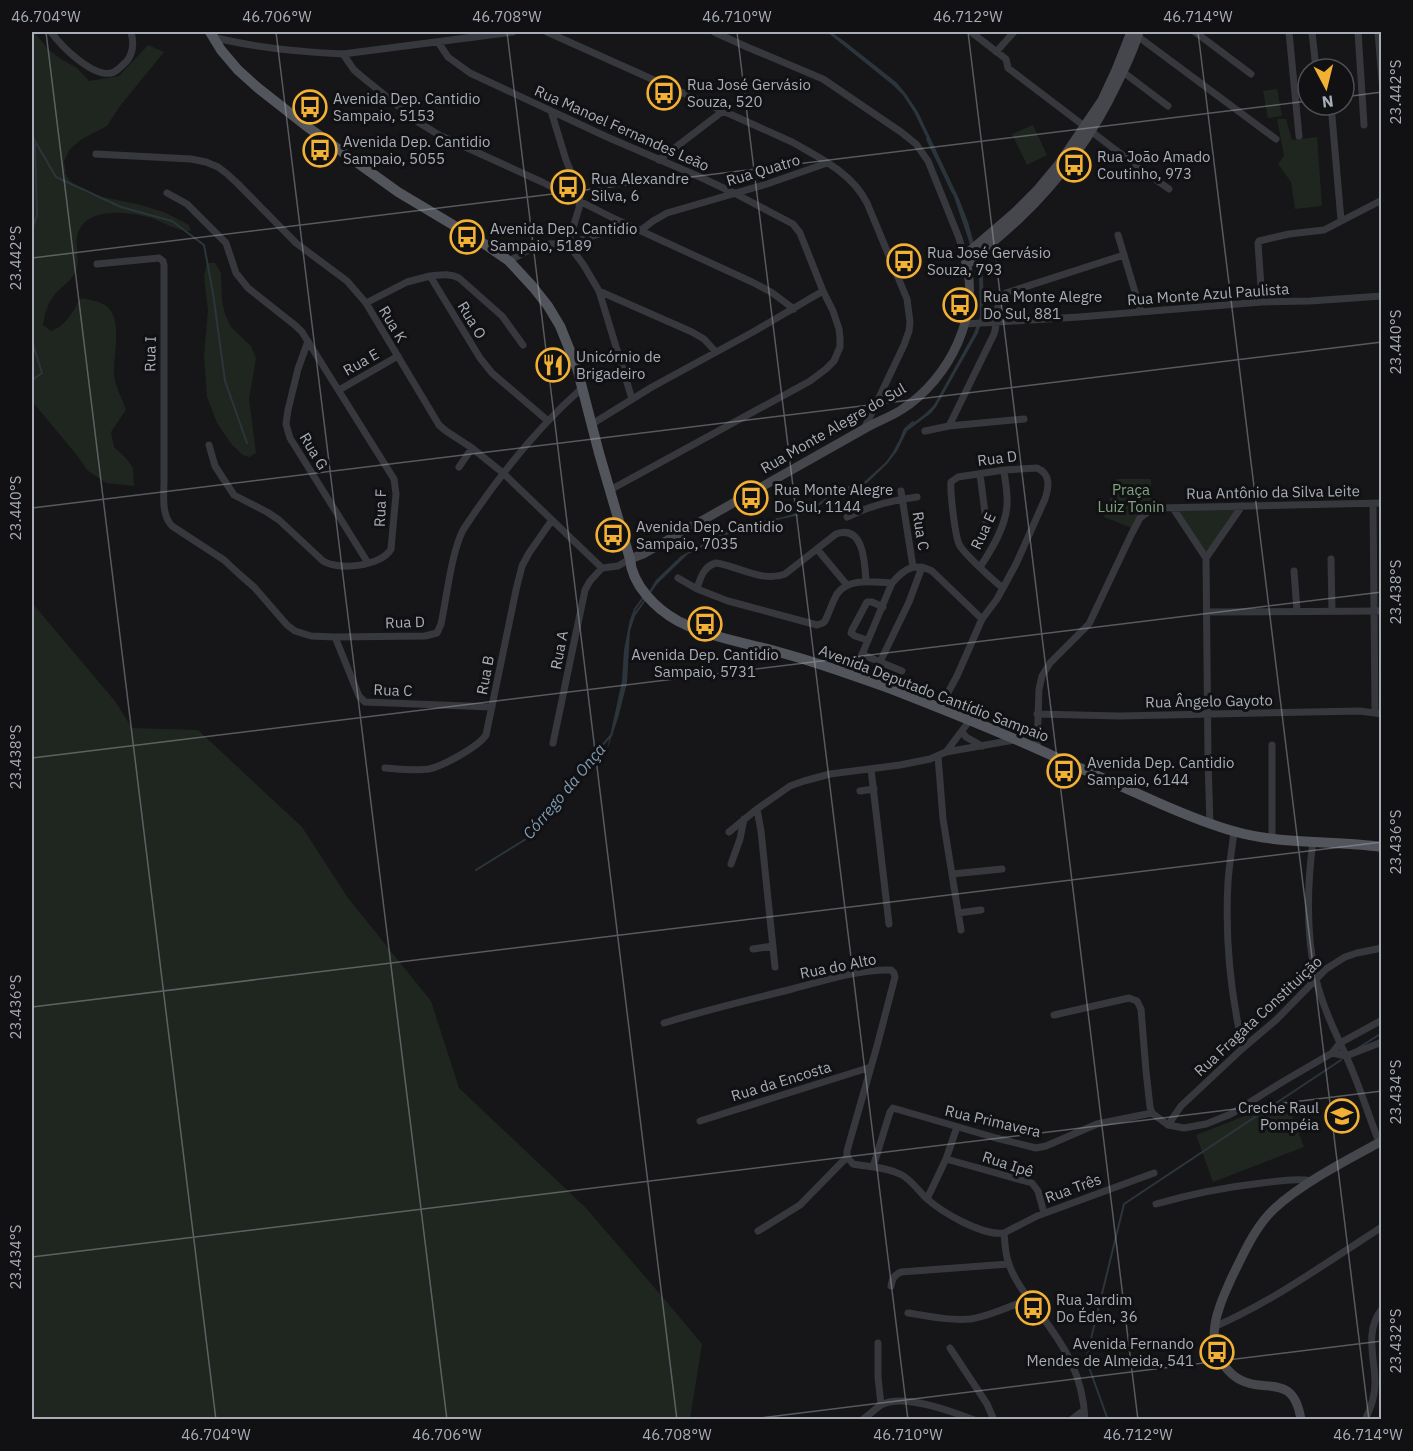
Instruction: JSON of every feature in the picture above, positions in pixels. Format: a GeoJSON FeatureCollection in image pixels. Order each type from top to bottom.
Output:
{"type":"FeatureCollection","features":[{"type":"Feature","properties":{"kind":"main road","name":"Avenida Deputado Cantídio Sampaio"},"geometry":{"type":"LineString","coordinates":[[211,34],[221,50],[247,79],[309,128],[398,192],[509,261],[548,306],[560,326],[577,368],[631,568],[649,598],[667,614],[708,634],[822,665],[970,720],[1128,790],[1234,832],[1272,839],[1382,847]]}},
{"type":"Feature","properties":{"kind":"street"},"geometry":{"type":"LineString","coordinates":[[51,32],[70,53],[95,71],[106,73],[116,71],[130,57],[134,41],[131,32]]}},
{"type":"Feature","properties":{"kind":"street"},"geometry":{"type":"LineString","coordinates":[[211,34],[241,44],[343,54],[513,32]]}},
{"type":"Feature","properties":{"kind":"street"},"geometry":{"type":"LineString","coordinates":[[547,32],[792,142],[849,178],[859,189],[904,291],[909,307],[910,322],[908,338],[864,429]]}},
{"type":"Feature","properties":{"kind":"street","name":"Rua Monte Alegre do Sul"},"geometry":{"type":"LineString","coordinates":[[630,559],[643,554],[901,410],[923,393],[948,362],[970,324],[966,260],[928,161],[916,144],[823,79],[714,32]]}},
{"type":"Feature","properties":{"kind":"street"},"geometry":{"type":"LineString","coordinates":[[971,32],[1006,59],[1008,68],[1169,189]]}},
{"type":"Feature","properties":{"kind":"street"},"geometry":{"type":"LineString","coordinates":[[996,52],[1014,32]]}},
{"type":"Feature","properties":{"kind":"street"},"geometry":{"type":"LineString","coordinates":[[1195,32],[1251,74]]}},
{"type":"Feature","properties":{"kind":"street"},"geometry":{"type":"LineString","coordinates":[[1289,32],[1299,136]]}},
{"type":"Feature","properties":{"kind":"street"},"geometry":{"type":"LineString","coordinates":[[1312,32],[1315,57]]}},
{"type":"Feature","properties":{"kind":"street"},"geometry":{"type":"LineString","coordinates":[[1358,32],[1364,125]]}},
{"type":"Feature","properties":{"kind":"street"},"geometry":{"type":"LineString","coordinates":[[1378,32],[1382,80]]}},
{"type":"Feature","properties":{"kind":"street"},"geometry":{"type":"LineString","coordinates":[[966,260],[1019,219],[1069,162],[1088,129],[1135,33]]}},
{"type":"Feature","properties":{"kind":"street"},"geometry":{"type":"LineString","coordinates":[[1088,129],[1107,106],[1123,72],[1135,33]]}},
{"type":"Feature","properties":{"kind":"street"},"geometry":{"type":"LineString","coordinates":[[1135,33],[1276,140]]}},
{"type":"Feature","properties":{"kind":"street","name":"Rua Manoel Fernandes Leão"},"geometry":{"type":"LineString","coordinates":[[438,42],[448,57],[470,73],[700,177],[788,221],[797,228],[836,321],[840,338],[838,354],[834,362],[810,381],[610,490]]}},
{"type":"Feature","properties":{"kind":"street"},"geometry":{"type":"LineString","coordinates":[[221,50],[241,44]]}},
{"type":"Feature","properties":{"kind":"street"},"geometry":{"type":"LineString","coordinates":[[343,54],[354,70],[424,126],[457,144],[771,292],[794,309]]}},
{"type":"Feature","properties":{"kind":"street"},"geometry":{"type":"LineString","coordinates":[[1123,72],[1168,106]]}},
{"type":"Feature","properties":{"kind":"street"},"geometry":{"type":"LineString","coordinates":[[551,111],[566,160],[580,194],[580,202],[568,244]]}},
{"type":"Feature","properties":{"kind":"street"},"geometry":{"type":"LineString","coordinates":[[659,160],[723,111]]}},
{"type":"Feature","properties":{"kind":"street"},"geometry":{"type":"LineString","coordinates":[[1332,117],[1341,220]]}},
{"type":"Feature","properties":{"kind":"street","name":"Rua K"},"geometry":{"type":"LineString","coordinates":[[96,154],[191,159],[218,167],[301,247],[347,281],[366,303],[439,425],[502,473],[602,568]]}},
{"type":"Feature","properties":{"kind":"street","name":"Rua Quatro"},"geometry":{"type":"LineString","coordinates":[[641,230],[667,213],[736,194],[827,163]]}},
{"type":"Feature","properties":{"kind":"street","name":"Rua F"},"geometry":{"type":"LineString","coordinates":[[167,193],[187,204],[223,239],[241,280],[296,326],[308,341],[394,478],[391,549],[385,556],[368,563]]}},
{"type":"Feature","properties":{"kind":"street"},"geometry":{"type":"LineString","coordinates":[[1262,302],[1257,243],[1259,241],[1289,234],[1324,230],[1382,200]]}},
{"type":"Feature","properties":{"kind":"street"},"geometry":{"type":"LineString","coordinates":[[509,261],[532,248],[550,244],[568,244],[627,225]]}},
{"type":"Feature","properties":{"kind":"street"},"geometry":{"type":"LineString","coordinates":[[1118,235],[1141,312]]}},
{"type":"Feature","properties":{"kind":"street"},"geometry":{"type":"LineString","coordinates":[[568,244],[599,291],[632,399]]}},
{"type":"Feature","properties":{"kind":"street"},"geometry":{"type":"LineString","coordinates":[[949,426],[994,333],[998,301],[1002,294],[1124,255]]}},
{"type":"Feature","properties":{"kind":"street","name":"Rua I"},"geometry":{"type":"LineString","coordinates":[[97,264],[159,258],[163,261],[165,514]]}},
{"type":"Feature","properties":{"kind":"street"},"geometry":{"type":"LineString","coordinates":[[366,303],[407,282],[430,276],[454,275],[502,316],[523,345]]}},
{"type":"Feature","properties":{"kind":"street","name":"Rua O"},"geometry":{"type":"LineString","coordinates":[[430,276],[480,358],[492,373],[548,421]]}},
{"type":"Feature","properties":{"kind":"street"},"geometry":{"type":"LineString","coordinates":[[599,291],[692,332],[704,339],[716,351]]}},
{"type":"Feature","properties":{"kind":"street"},"geometry":{"type":"LineString","coordinates":[[592,424],[823,291]]}},
{"type":"Feature","properties":{"kind":"street","name":"Rua Monte Azul Paulista"},"geometry":{"type":"LineString","coordinates":[[970,324],[1262,302],[1310,302],[1382,296]]}},
{"type":"Feature","properties":{"kind":"street","name":"Rua G"},"geometry":{"type":"LineString","coordinates":[[308,341],[288,410],[287,431],[368,563]]}},
{"type":"Feature","properties":{"kind":"street","name":"Rua E"},"geometry":{"type":"LineString","coordinates":[[339,390],[398,356]]}},
{"type":"Feature","properties":{"kind":"street","name":"Rua D"},"geometry":{"type":"LineString","coordinates":[[165,514],[172,526],[224,560],[254,587],[295,631],[310,636],[335,637],[425,636],[437,633],[441,624],[459,537],[502,473],[548,421],[582,388]]}},
{"type":"Feature","properties":{"kind":"street"},"geometry":{"type":"LineString","coordinates":[[925,431],[949,426],[1024,419]]}},
{"type":"Feature","properties":{"kind":"street"},"geometry":{"type":"LineString","coordinates":[[209,445],[215,466],[234,495],[279,520],[328,564],[351,566],[368,563]]}},
{"type":"Feature","properties":{"kind":"street"},"geometry":{"type":"LineString","coordinates":[[459,467],[472,448]]}},
{"type":"Feature","properties":{"kind":"street","name":"Rua D"},"geometry":{"type":"LineString","coordinates":[[939,709],[957,676],[982,619],[997,599],[1003,588],[1016,564],[1045,499],[1049,484],[1046,473],[1037,468],[1004,470],[958,477],[952,480],[950,488],[959,544],[1003,588]]}},
{"type":"Feature","properties":{"kind":"street","name":"Rua E"},"geometry":{"type":"LineString","coordinates":[[980,567],[993,545],[1006,514],[1004,470]]}},
{"type":"Feature","properties":{"kind":"street","name":"Rua E"},"geometry":{"type":"LineString","coordinates":[[980,474],[987,528]]}},
{"type":"Feature","properties":{"kind":"street"},"geometry":{"type":"LineString","coordinates":[[902,495],[916,497]]}},
{"type":"Feature","properties":{"kind":"street","name":"Rua C"},"geometry":{"type":"LineString","coordinates":[[848,517],[902,495],[913,567]]}},
{"type":"Feature","properties":{"kind":"street"},"geometry":{"type":"LineString","coordinates":[[1377,503],[1378,713]]}},
{"type":"Feature","properties":{"kind":"street","name":"Rua Antônio da Silva Leite"},"geometry":{"type":"LineString","coordinates":[[1037,748],[1041,675],[1089,624],[1132,533],[1140,518],[1149,511],[1173,508],[1377,503]]}},
{"type":"Feature","properties":{"kind":"street"},"geometry":{"type":"LineString","coordinates":[[1206,558],[1242,506]]}},
{"type":"Feature","properties":{"kind":"street"},"geometry":{"type":"LineString","coordinates":[[1173,508],[1206,558],[1210,824]]}},
{"type":"Feature","properties":{"kind":"street","name":"Rua B"},"geometry":{"type":"LineString","coordinates":[[386,768],[417,770],[434,768],[471,749],[483,740],[486,735],[522,566],[552,520]]}},
{"type":"Feature","properties":{"kind":"street"},"geometry":{"type":"LineString","coordinates":[[697,589],[706,569],[712,564],[720,563],[776,577],[785,574],[836,534],[847,532],[858,541],[864,555],[866,582]]}},
{"type":"Feature","properties":{"kind":"street"},"geometry":{"type":"LineString","coordinates":[[817,549],[847,585]]}},
{"type":"Feature","properties":{"kind":"street"},"geometry":{"type":"LineString","coordinates":[[602,568],[618,566],[630,559]]}},
{"type":"Feature","properties":{"kind":"street"},"geometry":{"type":"LineString","coordinates":[[1331,559],[1332,611]]}},
{"type":"Feature","properties":{"kind":"street"},"geometry":{"type":"LineString","coordinates":[[858,664],[892,583],[899,575],[913,567],[922,567],[938,575],[982,619]]}},
{"type":"Feature","properties":{"kind":"street"},"geometry":{"type":"LineString","coordinates":[[880,662],[909,602],[922,567]]}},
{"type":"Feature","properties":{"kind":"street","name":"Rua A"},"geometry":{"type":"LineString","coordinates":[[554,742],[585,590],[602,568]]}},
{"type":"Feature","properties":{"kind":"street"},"geometry":{"type":"LineString","coordinates":[[1294,571],[1297,612]]}},
{"type":"Feature","properties":{"kind":"street"},"geometry":{"type":"LineString","coordinates":[[678,578],[697,589],[728,601],[817,625],[825,621],[836,596],[847,585],[866,582],[892,583]]}},
{"type":"Feature","properties":{"kind":"street"},"geometry":{"type":"LineString","coordinates":[[867,640],[853,635],[852,630],[867,602],[883,607]]}},
{"type":"Feature","properties":{"kind":"street"},"geometry":{"type":"LineString","coordinates":[[1207,612],[1377,611]]}},
{"type":"Feature","properties":{"kind":"street","name":"Rua C"},"geometry":{"type":"LineString","coordinates":[[335,637],[359,696],[365,702],[492,707]]}},
{"type":"Feature","properties":{"kind":"street"},"geometry":{"type":"LineString","coordinates":[[862,654],[902,671]]}},
{"type":"Feature","properties":{"kind":"street","name":"Rua Ângelo Gayoto"},"geometry":{"type":"LineString","coordinates":[[1038,714],[1119,716],[1378,713]]}},
{"type":"Feature","properties":{"kind":"street"},"geometry":{"type":"LineString","coordinates":[[946,752],[970,720]]}},
{"type":"Feature","properties":{"kind":"street"},"geometry":{"type":"LineString","coordinates":[[962,732],[966,737],[983,746]]}},
{"type":"Feature","properties":{"kind":"street"},"geometry":{"type":"LineString","coordinates":[[729,832],[790,786],[804,781],[830,774],[900,765],[946,752],[1017,739]]}},
{"type":"Feature","properties":{"kind":"street"},"geometry":{"type":"LineString","coordinates":[[1272,745],[1272,839]]}},
{"type":"Feature","properties":{"kind":"street"},"geometry":{"type":"LineString","coordinates":[[938,756],[942,807],[961,930]]}},
{"type":"Feature","properties":{"kind":"street"},"geometry":{"type":"LineString","coordinates":[[871,769],[889,924]]}},
{"type":"Feature","properties":{"kind":"street"},"geometry":{"type":"LineString","coordinates":[[860,790],[874,789]]}},
{"type":"Feature","properties":{"kind":"street"},"geometry":{"type":"LineString","coordinates":[[757,809],[775,967]]}},
{"type":"Feature","properties":{"kind":"street"},"geometry":{"type":"LineString","coordinates":[[731,864],[744,819]]}},
{"type":"Feature","properties":{"kind":"street"},"geometry":{"type":"LineString","coordinates":[[1234,832],[1227,904],[1232,976],[1242,1048]]}},
{"type":"Feature","properties":{"kind":"street"},"geometry":{"type":"LineString","coordinates":[[1301,1419],[1299,1405],[1288,1390],[1249,1383],[1232,1374],[1214,1350],[1215,1327],[1223,1295],[1248,1246],[1267,1217],[1281,1203],[1313,1181],[1380,1141],[1316,979],[1308,907],[1313,841]]}},
{"type":"Feature","properties":{"kind":"street"},"geometry":{"type":"LineString","coordinates":[[952,874],[1002,869]]}},
{"type":"Feature","properties":{"kind":"street"},"geometry":{"type":"LineString","coordinates":[[958,913],[981,910]]}},
{"type":"Feature","properties":{"kind":"street"},"geometry":{"type":"LineString","coordinates":[[753,949],[772,946]]}},
{"type":"Feature","properties":{"kind":"street","name":"Rua Fragata Constituição"},"geometry":{"type":"LineString","coordinates":[[1168,1125],[1181,1106],[1242,1048],[1276,1020],[1326,969],[1345,957],[1382,948]]}},
{"type":"Feature","properties":{"kind":"street","name":"Rua do Alto"},"geometry":{"type":"LineString","coordinates":[[664,1023],[838,977],[891,970],[895,977],[847,1157]]}},
{"type":"Feature","properties":{"kind":"street"},"geometry":{"type":"LineString","coordinates":[[1054,1015],[1129,998],[1137,1001],[1141,1009],[1148,1100],[1152,1113],[1168,1125],[1184,1128],[1219,1120],[1231,1114],[1332,1053],[1340,1043],[1382,1020]]}},
{"type":"Feature","properties":{"kind":"street"},"geometry":{"type":"LineString","coordinates":[[1332,1053],[1346,1056],[1382,1042]]}},
{"type":"Feature","properties":{"kind":"street","name":"Rua da Encosta"},"geometry":{"type":"LineString","coordinates":[[700,1121],[871,1067]]}},
{"type":"Feature","properties":{"kind":"street","name":"Rua Primavera"},"geometry":{"type":"LineString","coordinates":[[873,1167],[890,1112],[895,1108],[957,1128],[1036,1148],[1041,1148],[1097,1124],[1152,1113]]}},
{"type":"Feature","properties":{"kind":"street"},"geometry":{"type":"LineString","coordinates":[[927,1199],[946,1159],[957,1128]]}},
{"type":"Feature","properties":{"kind":"street"},"geometry":{"type":"LineString","coordinates":[[758,1231],[800,1204],[847,1157],[853,1164],[890,1170],[902,1175],[947,1214],[975,1228],[992,1233],[1004,1233],[1009,1264],[1029,1299],[1068,1354],[1078,1377],[1085,1419]]}},
{"type":"Feature","properties":{"kind":"street","name":"Rua Ipê"},"geometry":{"type":"LineString","coordinates":[[946,1159],[1032,1183],[1038,1191],[1044,1213]]}},
{"type":"Feature","properties":{"kind":"street","name":"Rua Três"},"geometry":{"type":"LineString","coordinates":[[1004,1233],[1044,1213],[1154,1173]]}},
{"type":"Feature","properties":{"kind":"street"},"geometry":{"type":"LineString","coordinates":[[1156,1204],[1222,1188],[1293,1179],[1313,1181]]}},
{"type":"Feature","properties":{"kind":"street"},"geometry":{"type":"LineString","coordinates":[[1215,1327],[1267,1301],[1382,1227]]}},
{"type":"Feature","properties":{"kind":"street"},"geometry":{"type":"LineString","coordinates":[[891,1286],[892,1278],[901,1272],[1009,1264]]}},
{"type":"Feature","properties":{"kind":"street"},"geometry":{"type":"LineString","coordinates":[[908,1314],[967,1319],[1029,1299]]}},
{"type":"Feature","properties":{"kind":"street"},"geometry":{"type":"LineString","coordinates":[[1365,1419],[1375,1391],[1371,1347],[1372,1327],[1382,1309]]}},
{"type":"Feature","properties":{"kind":"street"},"geometry":{"type":"LineString","coordinates":[[878,1343],[881,1405]]}},
{"type":"Feature","properties":{"kind":"street"},"geometry":{"type":"LineString","coordinates":[[951,1348],[992,1412],[994,1419]]}},
{"type":"Feature","properties":{"kind":"street"},"geometry":{"type":"LineString","coordinates":[[862,1419],[881,1405],[898,1401],[915,1402],[969,1419]]}},
{"type":"Feature","properties":{"kind":"street"},"geometry":{"type":"LineString","coordinates":[[1071,1419],[1084,1410]]}},
{"type":"Feature","properties":{"kind":"green space"},"geometry":{"type":"Polygon","coordinates":[[[32,32],[49,50],[77,68],[89,81],[119,76],[148,45],[164,52],[120,106],[107,126],[82,139],[70,149],[64,161],[66,175],[75,187],[92,195],[164,212],[189,225],[191,231],[180,230],[152,218],[123,213],[102,214],[85,222],[77,235],[76,271],[51,299],[43,325],[51,331],[58,327],[67,320],[82,298],[103,304],[111,311],[116,328],[115,379],[126,410],[111,432],[114,447],[133,468],[134,486],[106,483],[87,470],[32,401],[32,32]]]}},
{"type":"Feature","properties":{"kind":"green space"},"geometry":{"type":"Polygon","coordinates":[[[1277,89],[1282,116],[1268,118],[1263,91],[1277,89]]]}},
{"type":"Feature","properties":{"kind":"green space"},"geometry":{"type":"Polygon","coordinates":[[[1277,119],[1286,119],[1292,140],[1317,137],[1322,206],[1295,209],[1291,182],[1278,164],[1284,156],[1277,119]]]}},
{"type":"Feature","properties":{"kind":"green space"},"geometry":{"type":"Polygon","coordinates":[[[1033,125],[1047,155],[1027,165],[1012,134],[1033,125]]]}},
{"type":"Feature","properties":{"kind":"green space"},"geometry":{"type":"Polygon","coordinates":[[[207,263],[215,263],[221,273],[222,301],[231,327],[251,346],[256,358],[249,399],[256,453],[249,457],[233,446],[225,435],[217,423],[207,397],[204,356],[208,311],[204,276],[207,263]]]}},
{"type":"Feature","properties":{"kind":"green space","name":"Praça Luiz Tonin"},"geometry":{"type":"Polygon","coordinates":[[[1117,479],[1151,479],[1152,507],[1132,528],[1104,517],[1117,479]]]}},
{"type":"Feature","properties":{"kind":"green space"},"geometry":{"type":"Polygon","coordinates":[[[1237,508],[1206,555],[1177,509],[1237,508]]]}},
{"type":"Feature","properties":{"kind":"green space"},"geometry":{"type":"Polygon","coordinates":[[[32,603],[115,701],[132,728],[198,730],[302,827],[348,898],[431,1001],[459,1088],[586,1208],[702,1344],[690,1419],[32,1419],[32,603]]]}},
{"type":"Feature","properties":{"kind":"green space"},"geometry":{"type":"Polygon","coordinates":[[[1286,1100],[1304,1147],[1213,1182],[1196,1135],[1286,1100]]]}},
{"type":"Feature","properties":{"kind":"shaded area"},"geometry":{"type":"Polygon","coordinates":[[[827,32],[831,32],[844,41],[896,82],[918,112],[968,222],[983,277],[984,314],[978,333],[936,407],[907,431],[897,451],[887,464],[867,483],[830,498],[805,514],[743,527],[688,554],[657,584],[635,616],[630,631],[627,683],[607,750],[622,681],[624,650],[630,619],[656,580],[681,556],[741,525],[803,511],[832,494],[864,482],[886,462],[905,429],[934,405],[974,333],[980,316],[979,277],[968,238],[950,185],[914,112],[894,86],[827,32]]]}},
{"type":"Feature","properties":{"kind":"waterway"},"geometry":{"type":"LineString","coordinates":[[32,136],[56,177],[121,207],[172,221],[204,245],[225,381],[247,443]]}},
{"type":"Feature","properties":{"kind":"waterway"},"geometry":{"type":"LineString","coordinates":[[927,139],[953,193]]}},
{"type":"Feature","properties":{"kind":"waterway"},"geometry":{"type":"LineString","coordinates":[[32,230],[37,215],[35,144]]}},
{"type":"Feature","properties":{"kind":"waterway"},"geometry":{"type":"LineString","coordinates":[[32,341],[42,373],[32,380]]}},
{"type":"Feature","properties":{"kind":"waterway","name":"Córrego da Onça"},"geometry":{"type":"LineString","coordinates":[[902,436],[905,429],[913,422]]}},
{"type":"Feature","properties":{"kind":"waterway","name":"Córrego da Onça"},"geometry":{"type":"LineString","coordinates":[[843,490],[859,483]]}},
{"type":"Feature","properties":{"kind":"waterway","name":"Córrego da Onça"},"geometry":{"type":"LineString","coordinates":[[632,617],[643,598]]}},
{"type":"Feature","properties":{"kind":"waterway","name":"Córrego da Onça"},"geometry":{"type":"LineString","coordinates":[[476,870],[526,839],[612,734]]}},
{"type":"Feature","properties":{"kind":"waterway"},"geometry":{"type":"LineString","coordinates":[[1358,1048],[1382,1033]]}},
{"type":"Feature","properties":{"kind":"waterway"},"geometry":{"type":"LineString","coordinates":[[1108,1420],[1086,1359],[1124,1204],[1341,1060]]}},
{"type":"Feature","properties":{"kind":"place","name":"Rua José Gervásio Souza, 520"},"geometry":{"type":"Point","coordinates":[664,93]}},
{"type":"Feature","properties":{"kind":"place","name":"Avenida Dep. Cantidio Sampaio, 5153"},"geometry":{"type":"Point","coordinates":[310,107]}},
{"type":"Feature","properties":{"kind":"place","name":"Avenida Dep. Cantidio Sampaio, 5055"},"geometry":{"type":"Point","coordinates":[320,150]}},
{"type":"Feature","properties":{"kind":"place","name":"Rua João Amado Coutinho, 973"},"geometry":{"type":"Point","coordinates":[1074,165]}},
{"type":"Feature","properties":{"kind":"place","name":"Rua Alexandre Silva, 6"},"geometry":{"type":"Point","coordinates":[568,187]}},
{"type":"Feature","properties":{"kind":"place","name":"Avenida Dep. Cantidio Sampaio, 5189"},"geometry":{"type":"Point","coordinates":[467,237]}},
{"type":"Feature","properties":{"kind":"place","name":"Rua José Gervásio Souza, 793"},"geometry":{"type":"Point","coordinates":[904,261]}},
{"type":"Feature","properties":{"kind":"place","name":"Rua Monte Alegre Do Sul, 881"},"geometry":{"type":"Point","coordinates":[960,305]}},
{"type":"Feature","properties":{"kind":"place","name":"Unicórnio de Brigadeiro"},"geometry":{"type":"Point","coordinates":[553,365]}},
{"type":"Feature","properties":{"kind":"place","name":"Rua Monte Alegre Do Sul, 1144"},"geometry":{"type":"Point","coordinates":[751,498]}},
{"type":"Feature","properties":{"kind":"place","name":"Avenida Dep. Cantidio Sampaio, 7035"},"geometry":{"type":"Point","coordinates":[613,535]}},
{"type":"Feature","properties":{"kind":"place","name":"Avenida Dep. Cantidio Sampaio, 5731"},"geometry":{"type":"Point","coordinates":[705,624]}},
{"type":"Feature","properties":{"kind":"place","name":"Avenida Dep. Cantidio Sampaio, 6144"},"geometry":{"type":"Point","coordinates":[1064,771]}},
{"type":"Feature","properties":{"kind":"place","name":"Creche Raul Pompéia"},"geometry":{"type":"Point","coordinates":[1342,1116]}},
{"type":"Feature","properties":{"kind":"place","name":"Rua Jardim Do Éden, 36"},"geometry":{"type":"Point","coordinates":[1033,1308]}},
{"type":"Feature","properties":{"kind":"place","name":"Avenida Fernando Mendes de Almeida, 541"},"geometry":{"type":"Point","coordinates":[1217,1352]}}]}
